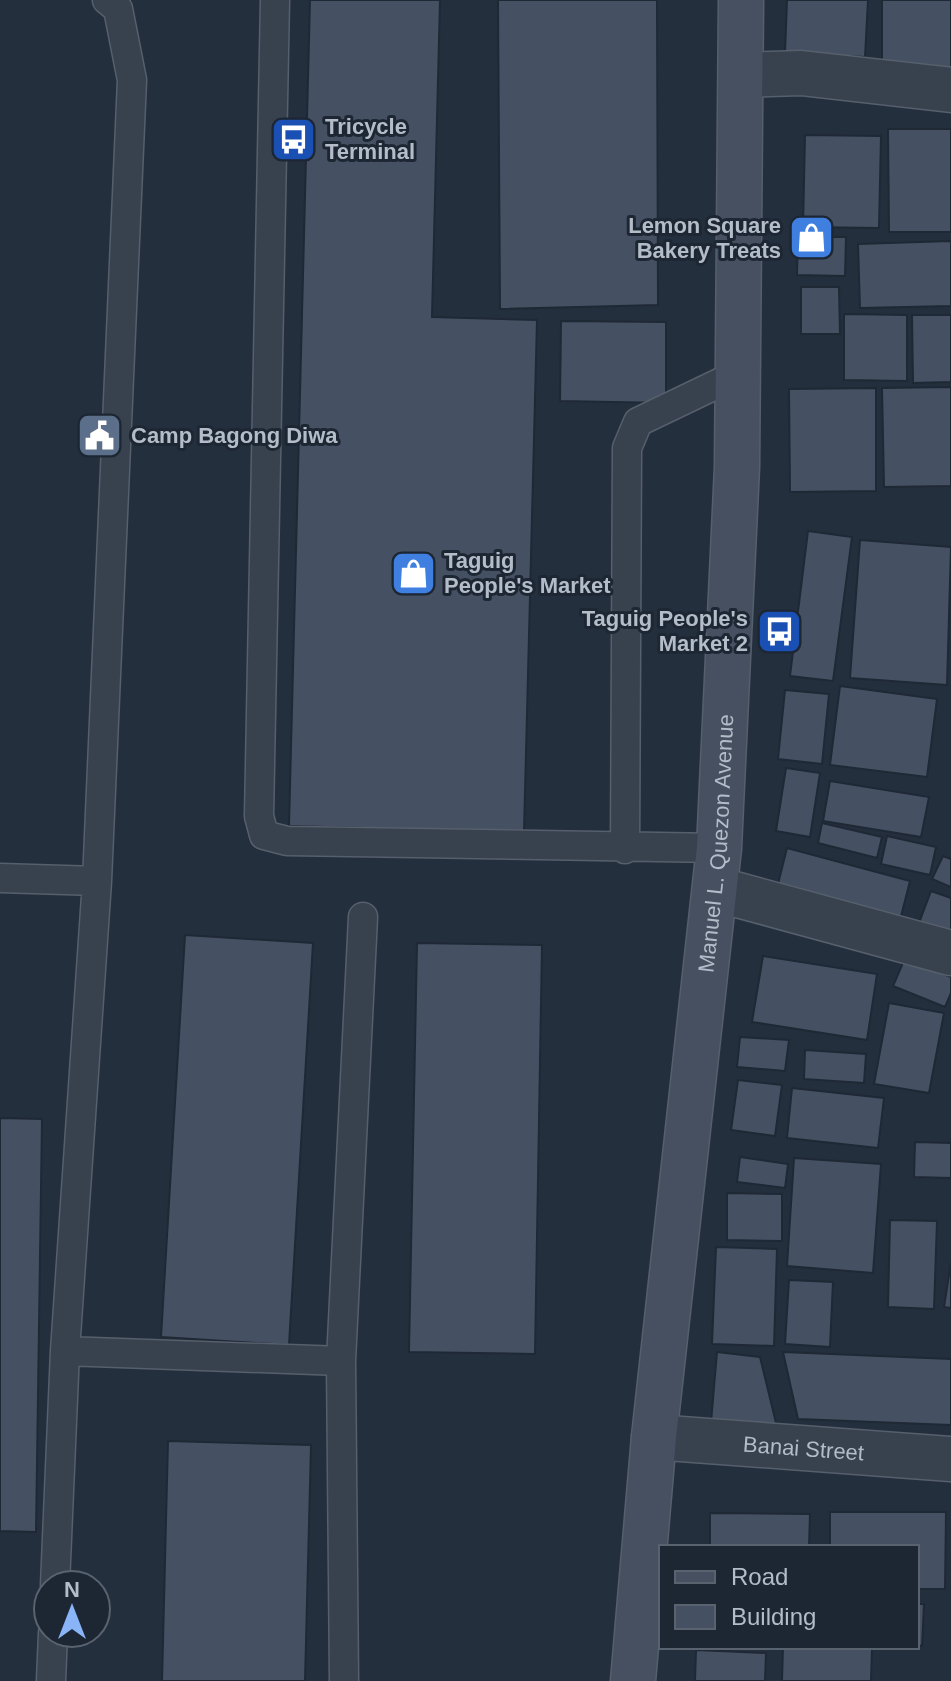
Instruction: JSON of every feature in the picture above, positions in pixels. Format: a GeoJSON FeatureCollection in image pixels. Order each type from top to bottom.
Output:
{"type":"FeatureCollection","features":[{"type":"Feature","properties":{"kind":"main road","name":"Manuel L. Quezon Avenue"},"geometry":{"type":"LineString","coordinates":[[633,1681],[654,1437],[717,869],[737,467],[741,0]]}},
{"type":"Feature","properties":{"kind":"street"},"geometry":{"type":"LineString","coordinates":[[741,75],[801,73],[951,90]]}},
{"type":"Feature","properties":{"kind":"street"},"geometry":{"type":"LineString","coordinates":[[717,869],[951,953]]}},
{"type":"Feature","properties":{"kind":"street","name":"Banai Street"},"geometry":{"type":"LineString","coordinates":[[654,1437],[951,1459]]}},
{"type":"Feature","properties":{"kind":"lane"},"geometry":{"type":"LineString","coordinates":[[56,1569],[65,1351],[97,881],[132,80],[118,9],[107,0]]}},
{"type":"Feature","properties":{"kind":"lane"},"geometry":{"type":"LineString","coordinates":[[275,0],[259,816],[264,835],[287,841],[625,849],[717,869]]}},
{"type":"Feature","properties":{"kind":"lane"},"geometry":{"type":"LineString","coordinates":[[625,849],[627,448],[638,422],[738,374]]}},
{"type":"Feature","properties":{"kind":"lane"},"geometry":{"type":"LineString","coordinates":[[0,878],[97,881]]}},
{"type":"Feature","properties":{"kind":"lane"},"geometry":{"type":"LineString","coordinates":[[344,1681],[341,1361],[363,917]]}},
{"type":"Feature","properties":{"kind":"lane"},"geometry":{"type":"LineString","coordinates":[[65,1351],[341,1361]]}},
{"type":"Feature","properties":{"kind":"lane"},"geometry":{"type":"LineString","coordinates":[[51,1681],[52,1649]]}},
{"type":"Feature","properties":{"kind":"building","name":"Taguig People's Market"},"geometry":{"type":"Polygon","coordinates":[[[310,0],[440,0],[432,317],[537,320],[524,832],[289,826],[310,0]]]}},
{"type":"Feature","properties":{"kind":"building"},"geometry":{"type":"Polygon","coordinates":[[[498,0],[657,0],[658,305],[500,309],[498,0]]]}},
{"type":"Feature","properties":{"kind":"building"},"geometry":{"type":"Polygon","coordinates":[[[787,0],[868,0],[865,57],[785,53],[787,0]]]}},
{"type":"Feature","properties":{"kind":"building"},"geometry":{"type":"Polygon","coordinates":[[[882,0],[951,0],[951,73],[882,73],[882,0]]]}},
{"type":"Feature","properties":{"kind":"building"},"geometry":{"type":"Polygon","coordinates":[[[888,129],[951,129],[951,232],[889,232],[888,129]]]}},
{"type":"Feature","properties":{"kind":"building"},"geometry":{"type":"Polygon","coordinates":[[[805,135],[881,136],[879,228],[803,227],[805,135]]]}},
{"type":"Feature","properties":{"kind":"building"},"geometry":{"type":"Polygon","coordinates":[[[798,237],[846,237],[845,276],[797,275],[798,237]]]}},
{"type":"Feature","properties":{"kind":"building"},"geometry":{"type":"Polygon","coordinates":[[[951,241],[951,306],[860,308],[858,244],[951,241]]]}},
{"type":"Feature","properties":{"kind":"building"},"geometry":{"type":"Polygon","coordinates":[[[801,287],[839,287],[840,334],[801,334],[801,287]]]}},
{"type":"Feature","properties":{"kind":"building"},"geometry":{"type":"Polygon","coordinates":[[[844,314],[907,315],[907,381],[844,380],[844,314]]]}},
{"type":"Feature","properties":{"kind":"building"},"geometry":{"type":"Polygon","coordinates":[[[912,315],[951,315],[951,382],[913,383],[912,315]]]}},
{"type":"Feature","properties":{"kind":"building"},"geometry":{"type":"Polygon","coordinates":[[[561,321],[666,322],[666,403],[560,401],[561,321]]]}},
{"type":"Feature","properties":{"kind":"building"},"geometry":{"type":"Polygon","coordinates":[[[951,387],[951,486],[884,487],[882,388],[951,387]]]}},
{"type":"Feature","properties":{"kind":"building"},"geometry":{"type":"Polygon","coordinates":[[[876,388],[876,491],[790,492],[789,389],[876,388]]]}},
{"type":"Feature","properties":{"kind":"building"},"geometry":{"type":"Polygon","coordinates":[[[808,531],[852,537],[833,681],[790,676],[808,531]]]}},
{"type":"Feature","properties":{"kind":"building"},"geometry":{"type":"Polygon","coordinates":[[[860,540],[951,547],[947,685],[850,678],[860,540]]]}},
{"type":"Feature","properties":{"kind":"building"},"geometry":{"type":"Polygon","coordinates":[[[840,686],[937,699],[927,777],[830,765],[840,686]]]}},
{"type":"Feature","properties":{"kind":"building"},"geometry":{"type":"Polygon","coordinates":[[[785,690],[829,694],[822,764],[778,759],[785,690]]]}},
{"type":"Feature","properties":{"kind":"building"},"geometry":{"type":"Polygon","coordinates":[[[786,768],[820,773],[810,837],[776,831],[786,768]]]}},
{"type":"Feature","properties":{"kind":"building"},"geometry":{"type":"Polygon","coordinates":[[[830,781],[929,797],[921,837],[823,821],[830,781]]]}},
{"type":"Feature","properties":{"kind":"building"},"geometry":{"type":"Polygon","coordinates":[[[822,823],[882,837],[877,858],[818,843],[822,823]]]}},
{"type":"Feature","properties":{"kind":"building"},"geometry":{"type":"Polygon","coordinates":[[[887,836],[936,847],[930,875],[881,864],[887,836]]]}},
{"type":"Feature","properties":{"kind":"building"},"geometry":{"type":"Polygon","coordinates":[[[787,848],[910,881],[897,932],[774,900],[787,848]]]}},
{"type":"Feature","properties":{"kind":"building"},"geometry":{"type":"Polygon","coordinates":[[[943,856],[951,859],[951,887],[932,879],[943,856]]]}},
{"type":"Feature","properties":{"kind":"building"},"geometry":{"type":"Polygon","coordinates":[[[931,891],[951,898],[951,945],[916,931],[931,891]]]}},
{"type":"Feature","properties":{"kind":"building"},"geometry":{"type":"Polygon","coordinates":[[[185,935],[313,943],[289,1345],[161,1337],[185,935]]]}},
{"type":"Feature","properties":{"kind":"building"},"geometry":{"type":"Polygon","coordinates":[[[417,943],[542,945],[535,1354],[409,1352],[417,943]]]}},
{"type":"Feature","properties":{"kind":"building"},"geometry":{"type":"Polygon","coordinates":[[[763,956],[877,974],[867,1040],[752,1022],[763,956]]]}},
{"type":"Feature","properties":{"kind":"building"},"geometry":{"type":"Polygon","coordinates":[[[905,958],[951,977],[951,993],[945,1007],[893,986],[905,958]]]}},
{"type":"Feature","properties":{"kind":"building"},"geometry":{"type":"Polygon","coordinates":[[[889,1003],[944,1013],[929,1093],[874,1084],[889,1003]]]}},
{"type":"Feature","properties":{"kind":"building"},"geometry":{"type":"Polygon","coordinates":[[[740,1037],[789,1040],[785,1071],[737,1067],[740,1037]]]}},
{"type":"Feature","properties":{"kind":"building"},"geometry":{"type":"Polygon","coordinates":[[[805,1050],[866,1054],[864,1083],[804,1079],[805,1050]]]}},
{"type":"Feature","properties":{"kind":"building"},"geometry":{"type":"Polygon","coordinates":[[[738,1080],[782,1085],[775,1136],[731,1130],[738,1080]]]}},
{"type":"Feature","properties":{"kind":"building"},"geometry":{"type":"Polygon","coordinates":[[[792,1088],[884,1098],[878,1148],[787,1138],[792,1088]]]}},
{"type":"Feature","properties":{"kind":"building"},"geometry":{"type":"Polygon","coordinates":[[[0,1118],[42,1119],[36,1532],[0,1531],[0,1118]]]}},
{"type":"Feature","properties":{"kind":"building"},"geometry":{"type":"Polygon","coordinates":[[[915,1142],[951,1143],[951,1178],[914,1177],[915,1142]]]}},
{"type":"Feature","properties":{"kind":"building"},"geometry":{"type":"Polygon","coordinates":[[[740,1157],[788,1164],[785,1188],[737,1182],[740,1157]]]}},
{"type":"Feature","properties":{"kind":"building"},"geometry":{"type":"Polygon","coordinates":[[[794,1158],[881,1164],[873,1273],[787,1266],[794,1158]]]}},
{"type":"Feature","properties":{"kind":"building"},"geometry":{"type":"Polygon","coordinates":[[[727,1193],[782,1194],[782,1241],[727,1240],[727,1193]]]}},
{"type":"Feature","properties":{"kind":"building"},"geometry":{"type":"Polygon","coordinates":[[[890,1220],[937,1221],[934,1309],[888,1307],[890,1220]]]}},
{"type":"Feature","properties":{"kind":"building"},"geometry":{"type":"Polygon","coordinates":[[[716,1247],[777,1249],[774,1346],[712,1344],[716,1247]]]}},
{"type":"Feature","properties":{"kind":"building"},"geometry":{"type":"Polygon","coordinates":[[[951,1262],[951,1308],[944,1307],[951,1262]]]}},
{"type":"Feature","properties":{"kind":"building"},"geometry":{"type":"Polygon","coordinates":[[[789,1280],[833,1282],[830,1347],[785,1344],[789,1280]]]}},
{"type":"Feature","properties":{"kind":"building"},"geometry":{"type":"Polygon","coordinates":[[[717,1352],[760,1357],[778,1431],[710,1434],[717,1352]]]}},
{"type":"Feature","properties":{"kind":"building"},"geometry":{"type":"Polygon","coordinates":[[[783,1352],[951,1359],[951,1425],[798,1419],[783,1352]]]}},
{"type":"Feature","properties":{"kind":"building"},"geometry":{"type":"Polygon","coordinates":[[[168,1441],[311,1445],[305,1681],[162,1681],[168,1441]]]}},
{"type":"Feature","properties":{"kind":"building"},"geometry":{"type":"Polygon","coordinates":[[[830,1512],[946,1512],[945,1589],[919,1589],[919,1545],[830,1545],[830,1512]]]}},
{"type":"Feature","properties":{"kind":"building"},"geometry":{"type":"Polygon","coordinates":[[[710,1513],[810,1514],[809,1545],[710,1545],[710,1513]]]}},
{"type":"Feature","properties":{"kind":"building"},"geometry":{"type":"Polygon","coordinates":[[[919,1604],[924,1604],[922,1646],[919,1645],[919,1604]]]}},
{"type":"Feature","properties":{"kind":"building"},"geometry":{"type":"Polygon","coordinates":[[[783,1649],[872,1649],[871,1681],[782,1681],[783,1649]]]}},
{"type":"Feature","properties":{"kind":"building"},"geometry":{"type":"Polygon","coordinates":[[[696,1650],[766,1653],[765,1681],[695,1681],[696,1650]]]}},
{"type":"Feature","properties":{"kind":"place","name":"Tricycle Terminal"},"geometry":{"type":"Point","coordinates":[294,139]}},
{"type":"Feature","properties":{"kind":"place","name":"Lemon Square Bakery Treats"},"geometry":{"type":"Point","coordinates":[812,238]}},
{"type":"Feature","properties":{"kind":"place","name":"Camp Bagong Diwa"},"geometry":{"type":"Point","coordinates":[100,435]}},
{"type":"Feature","properties":{"kind":"place","name":"Taguig People's Market"},"geometry":{"type":"Point","coordinates":[413,573]}},
{"type":"Feature","properties":{"kind":"place","name":"Taguig People's Market 2"},"geometry":{"type":"Point","coordinates":[779,631]}}]}
